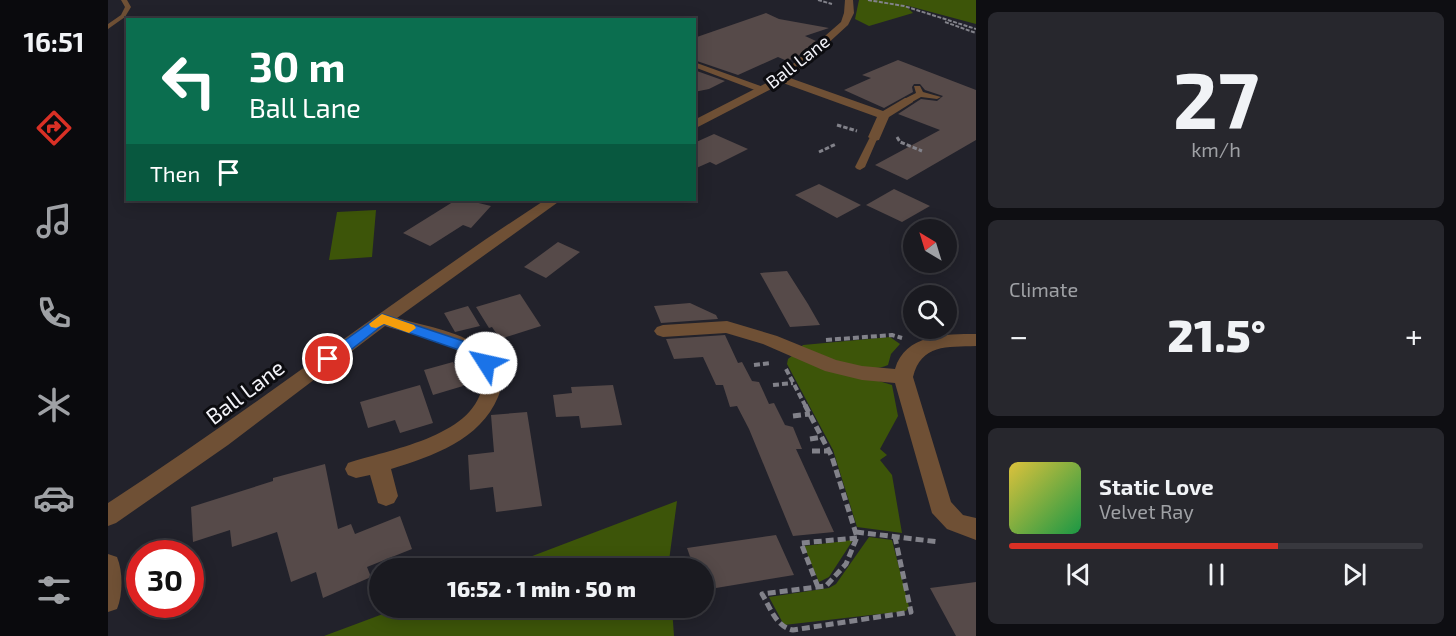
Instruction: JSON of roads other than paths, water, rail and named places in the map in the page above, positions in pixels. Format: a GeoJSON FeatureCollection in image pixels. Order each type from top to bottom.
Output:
{"type":"FeatureCollection","features":[{"type":"Feature","properties":{"kind":"street","name":"Ball Lane"},"geometry":{"type":"LineString","coordinates":[[696,124],[782,79],[845,23],[849,13],[849,0]]}},
{"type":"Feature","properties":{"kind":"street"},"geometry":{"type":"LineString","coordinates":[[782,79],[884,115]]}},
{"type":"Feature","properties":{"kind":"street"},"geometry":{"type":"LineString","coordinates":[[873,137],[884,115],[915,94]]}},
{"type":"Feature","properties":{"kind":"street","name":"Ball Lane"},"geometry":{"type":"LineString","coordinates":[[109,514],[239,428],[382,319],[491,241],[552,201]]}},
{"type":"Feature","properties":{"kind":"street"},"geometry":{"type":"LineString","coordinates":[[356,469],[430,447],[459,430],[479,412],[488,400],[493,380],[486,363],[474,351],[382,319]]}},
{"type":"Feature","properties":{"kind":"street"},"geometry":{"type":"LineString","coordinates":[[663,331],[727,327],[843,369],[903,377]]}},
{"type":"Feature","properties":{"kind":"street"},"geometry":{"type":"LineString","coordinates":[[976,340],[925,346],[906,361],[903,377],[940,506],[947,517],[957,524],[976,529]]}},
{"type":"Feature","properties":{"kind":"street"},"geometry":{"type":"LineString","coordinates":[[379,464],[386,496]]}},
{"type":"Feature","properties":{"kind":"street"},"geometry":{"type":"LineString","coordinates":[[108,565],[108,600]]}},
{"type":"Feature","properties":{"kind":"lane"},"geometry":{"type":"LineString","coordinates":[[108,27],[123,16],[128,8],[124,0]]}},
{"type":"Feature","properties":{"kind":"lane"},"geometry":{"type":"LineString","coordinates":[[696,65],[763,90]]}},
{"type":"Feature","properties":{"kind":"lane"},"geometry":{"type":"LineString","coordinates":[[915,94],[938,97]]}},
{"type":"Feature","properties":{"kind":"lane"},"geometry":{"type":"LineString","coordinates":[[860,167],[873,137]]}}]}
